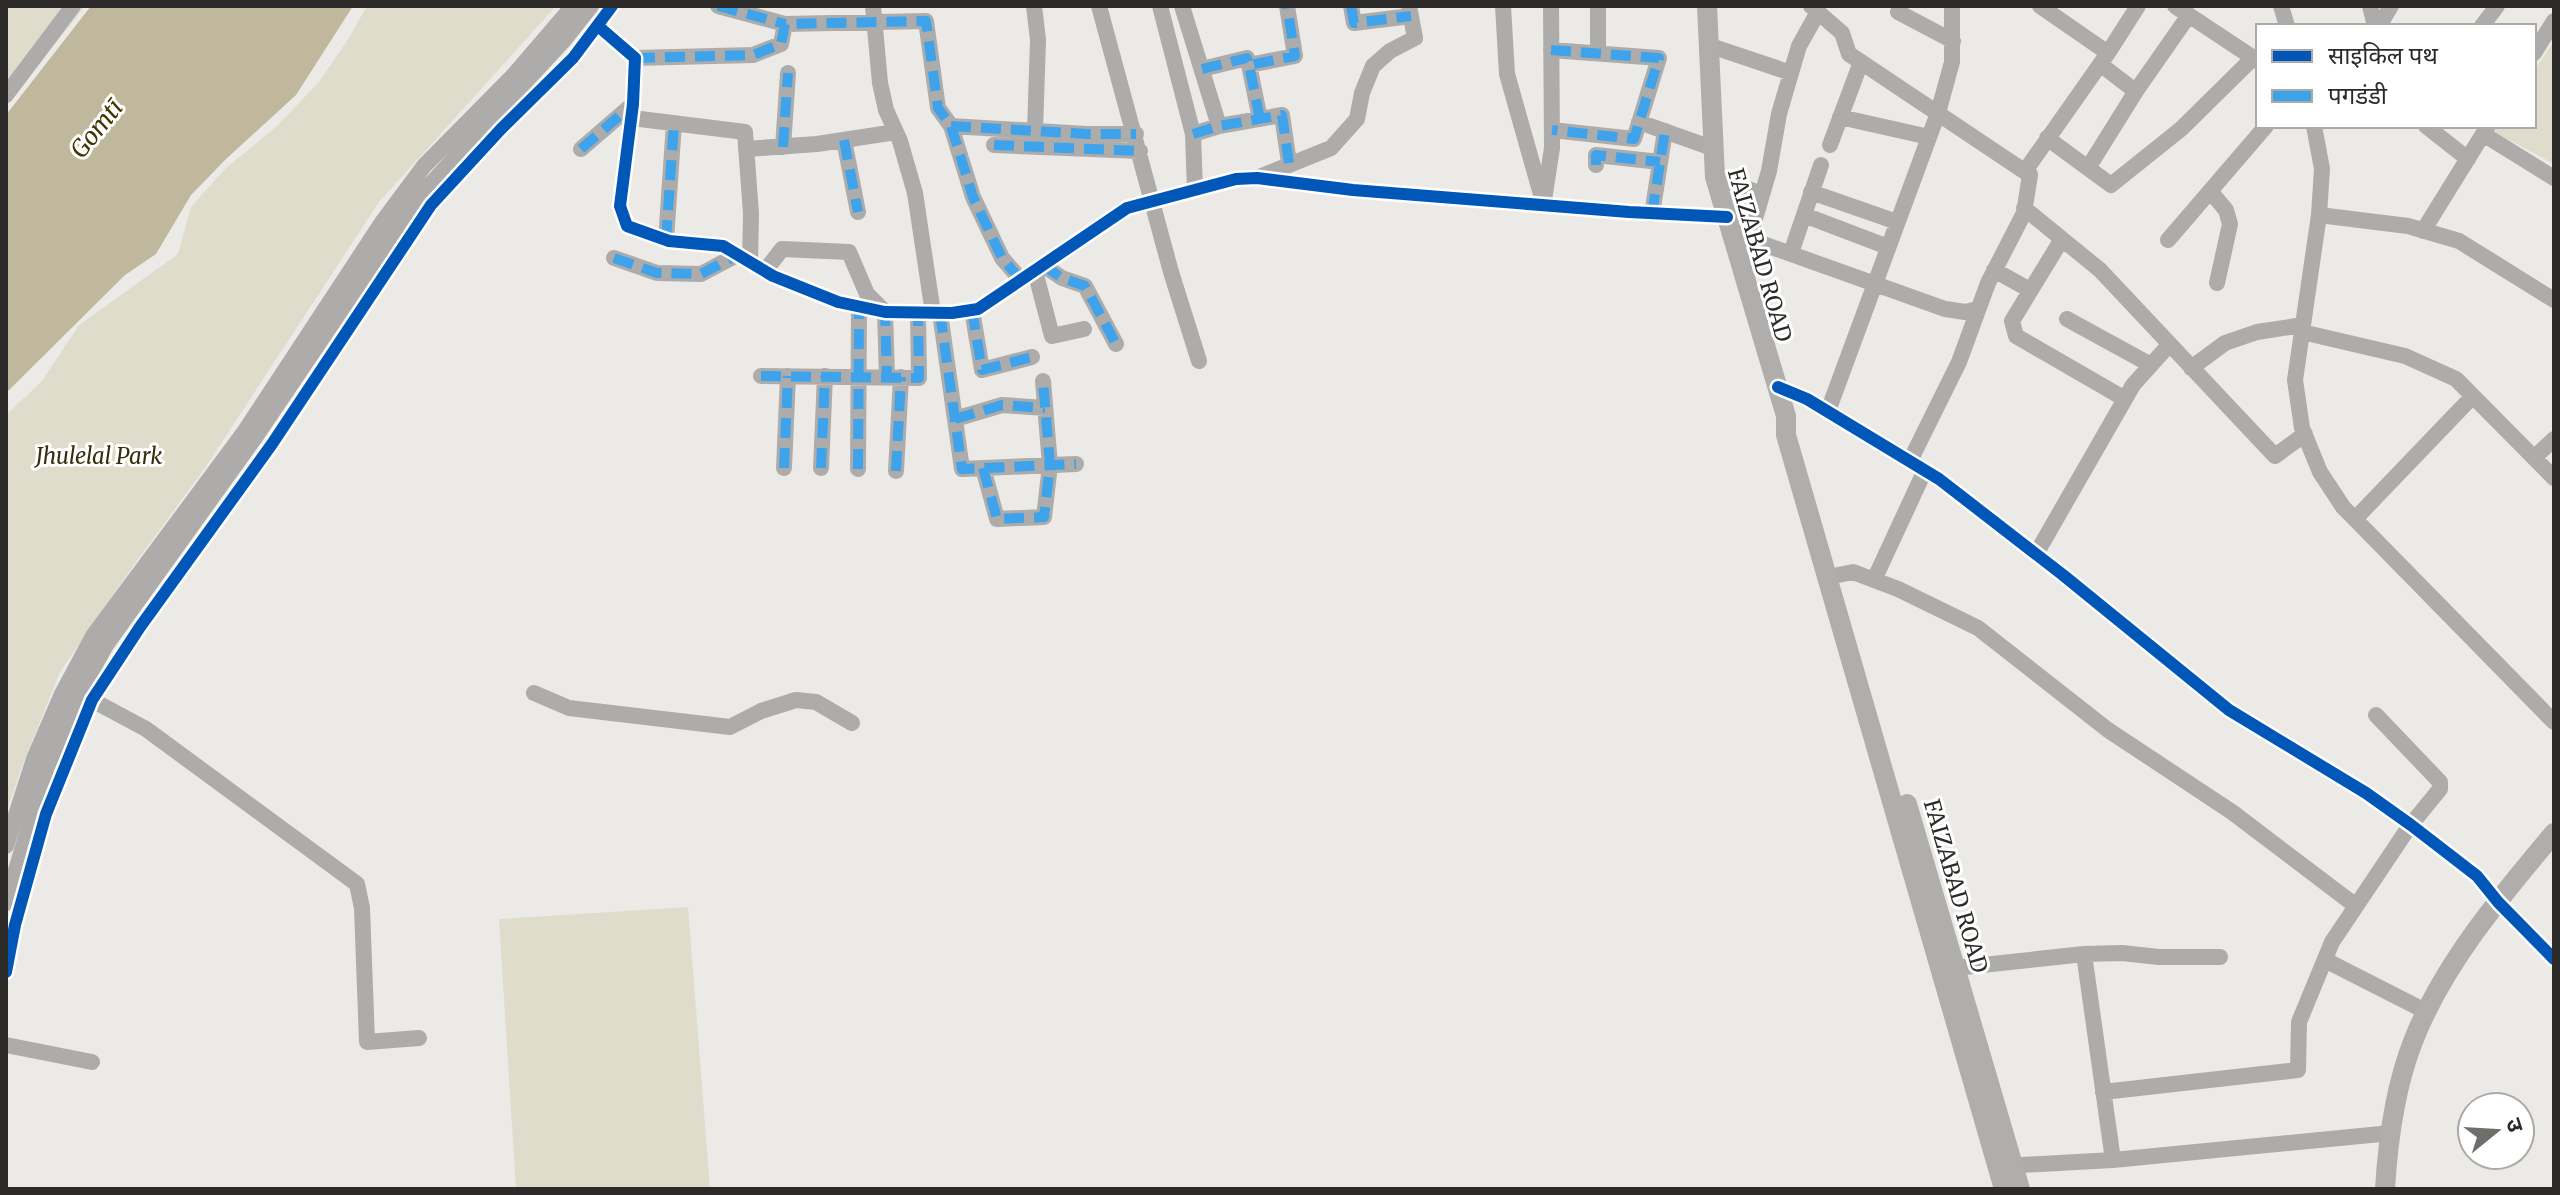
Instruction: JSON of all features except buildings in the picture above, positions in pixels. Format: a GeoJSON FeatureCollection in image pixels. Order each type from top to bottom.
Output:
{"type":"FeatureCollection","features":[{"type":"Feature","properties":{"kind":"main road","name":"FAIZABAD ROAD"},"geometry":{"type":"LineString","coordinates":[[1707,6],[1715,177],[1786,416],[1786,435],[1834,576],[2005,1166],[2020,1189]]}},
{"type":"Feature","properties":{"kind":"main road"},"geometry":{"type":"LineString","coordinates":[[2385,1189],[2400,1082],[2414,1038],[2446,976],[2498,902],[2554,833]]}},
{"type":"Feature","properties":{"kind":"main road","name":"FAIZABAD ROAD"},"geometry":{"type":"LineString","coordinates":[[2004,1189],[2005,1166]]}},
{"type":"Feature","properties":{"kind":"street"},"geometry":{"type":"LineString","coordinates":[[6,95],[73,6]]}},
{"type":"Feature","properties":{"kind":"street"},"geometry":{"type":"LineString","coordinates":[[6,846],[34,759],[62,694],[93,636],[245,431],[383,221],[424,166],[513,76],[573,6]]}},
{"type":"Feature","properties":{"kind":"street"},"geometry":{"type":"LineString","coordinates":[[6,903],[47,767],[81,690],[106,645],[247,449],[415,201],[564,40],[591,6]]}},
{"type":"Feature","properties":{"kind":"street"},"geometry":{"type":"LineString","coordinates":[[6,972],[15,925],[46,814],[92,700],[140,627],[272,444],[431,205],[501,129],[573,58],[612,6]]}},
{"type":"Feature","properties":{"kind":"street"},"geometry":{"type":"LineString","coordinates":[[718,6],[785,24],[926,21],[938,108],[951,126],[973,197],[1002,258],[1033,272],[1085,286],[1116,344]]}},
{"type":"Feature","properties":{"kind":"street"},"geometry":{"type":"LineString","coordinates":[[873,6],[880,83],[886,110],[915,193],[930,313],[955,419],[962,469],[1076,464]]}},
{"type":"Feature","properties":{"kind":"street"},"geometry":{"type":"LineString","coordinates":[[1034,6],[1038,40],[1035,131]]}},
{"type":"Feature","properties":{"kind":"street"},"geometry":{"type":"LineString","coordinates":[[1099,6],[1171,272],[1199,361]]}},
{"type":"Feature","properties":{"kind":"street"},"geometry":{"type":"LineString","coordinates":[[1160,6],[1193,134],[1195,190]]}},
{"type":"Feature","properties":{"kind":"street"},"geometry":{"type":"LineString","coordinates":[[1182,6],[1219,126]]}},
{"type":"Feature","properties":{"kind":"street"},"geometry":{"type":"LineString","coordinates":[[1249,65],[1295,56],[1287,6]]}},
{"type":"Feature","properties":{"kind":"street"},"geometry":{"type":"LineString","coordinates":[[1257,178],[1331,148],[1357,119],[1362,93],[1373,66],[1390,51],[1415,38],[1410,11],[1354,23],[1351,6]]}},
{"type":"Feature","properties":{"kind":"street"},"geometry":{"type":"LineString","coordinates":[[1503,6],[1507,74],[1544,205]]}},
{"type":"Feature","properties":{"kind":"street"},"geometry":{"type":"LineString","coordinates":[[1544,205],[1552,148],[1551,6]]}},
{"type":"Feature","properties":{"kind":"street"},"geometry":{"type":"LineString","coordinates":[[1598,6],[1598,53]]}},
{"type":"Feature","properties":{"kind":"street"},"geometry":{"type":"LineString","coordinates":[[1901,6],[1898,12],[1953,41]]}},
{"type":"Feature","properties":{"kind":"street"},"geometry":{"type":"LineString","coordinates":[[1828,411],[1938,113],[1952,62],[1952,6]]}},
{"type":"Feature","properties":{"kind":"street"},"geometry":{"type":"LineString","coordinates":[[2025,171],[2138,6]]}},
{"type":"Feature","properties":{"kind":"street"},"geometry":{"type":"LineString","coordinates":[[2378,24],[2391,6]]}},
{"type":"Feature","properties":{"kind":"street"},"geometry":{"type":"LineString","coordinates":[[2484,24],[2497,6]]}},
{"type":"Feature","properties":{"kind":"street"},"geometry":{"type":"LineString","coordinates":[[2045,7],[2104,59],[2130,87]]}},
{"type":"Feature","properties":{"kind":"street"},"geometry":{"type":"LineString","coordinates":[[1749,239],[1769,171],[1779,114],[1799,46],[1815,9],[1842,33],[1849,54],[2030,175],[2024,208],[1978,309],[1874,580]]}},
{"type":"Feature","properties":{"kind":"street"},"geometry":{"type":"LineString","coordinates":[[2047,138],[2111,185],[2181,129],[2256,59],[2182,10],[2088,168]]}},
{"type":"Feature","properties":{"kind":"street"},"geometry":{"type":"LineString","coordinates":[[2536,50],[2554,21]]}},
{"type":"Feature","properties":{"kind":"street"},"geometry":{"type":"LineString","coordinates":[[598,26],[635,58],[753,55],[781,44],[785,24]]}},
{"type":"Feature","properties":{"kind":"street"},"geometry":{"type":"LineString","coordinates":[[1708,45],[1791,73]]}},
{"type":"Feature","properties":{"kind":"street"},"geometry":{"type":"LineString","coordinates":[[1551,50],[1659,58],[1634,139],[1552,130]]}},
{"type":"Feature","properties":{"kind":"street"},"geometry":{"type":"LineString","coordinates":[[635,58],[620,206],[627,226],[666,240],[723,246],[765,271],[838,302],[885,312],[930,313],[978,309],[1127,208],[1236,179],[1257,178],[1353,190],[1728,223],[1749,239],[1945,309],[1965,312],[1978,309]]}},
{"type":"Feature","properties":{"kind":"street"},"geometry":{"type":"LineString","coordinates":[[1202,69],[1247,58],[1260,119]]}},
{"type":"Feature","properties":{"kind":"street"},"geometry":{"type":"LineString","coordinates":[[1830,145],[1861,62]]}},
{"type":"Feature","properties":{"kind":"street"},"geometry":{"type":"LineString","coordinates":[[783,147],[788,73]]}},
{"type":"Feature","properties":{"kind":"street"},"geometry":{"type":"LineString","coordinates":[[632,111],[674,123],[745,132],[751,214],[743,258]]}},
{"type":"Feature","properties":{"kind":"street"},"geometry":{"type":"LineString","coordinates":[[581,149],[632,111]]}},
{"type":"Feature","properties":{"kind":"street"},"geometry":{"type":"LineString","coordinates":[[1193,134],[1282,115],[1289,163]]}},
{"type":"Feature","properties":{"kind":"street"},"geometry":{"type":"LineString","coordinates":[[1840,117],[1929,137]]}},
{"type":"Feature","properties":{"kind":"street"},"geometry":{"type":"LineString","coordinates":[[1639,122],[1712,148]]}},
{"type":"Feature","properties":{"kind":"street"},"geometry":{"type":"LineString","coordinates":[[666,240],[674,123]]}},
{"type":"Feature","properties":{"kind":"street"},"geometry":{"type":"LineString","coordinates":[[951,126],[1035,131],[1138,143]]}},
{"type":"Feature","properties":{"kind":"street"},"geometry":{"type":"LineString","coordinates":[[2168,240],[2264,128]]}},
{"type":"Feature","properties":{"kind":"street"},"geometry":{"type":"LineString","coordinates":[[2314,128],[2322,169],[2319,215],[2295,380],[2305,434],[2320,472],[2343,507],[2554,722]]}},
{"type":"Feature","properties":{"kind":"street"},"geometry":{"type":"LineString","coordinates":[[2429,128],[2468,159]]}},
{"type":"Feature","properties":{"kind":"street"},"geometry":{"type":"LineString","coordinates":[[2423,231],[2486,130],[2554,178]]}},
{"type":"Feature","properties":{"kind":"street"},"geometry":{"type":"LineString","coordinates":[[1652,214],[1665,131]]}},
{"type":"Feature","properties":{"kind":"street"},"geometry":{"type":"LineString","coordinates":[[746,149],[896,132]]}},
{"type":"Feature","properties":{"kind":"street"},"geometry":{"type":"LineString","coordinates":[[1598,135],[1596,160],[1660,162]]}},
{"type":"Feature","properties":{"kind":"street"},"geometry":{"type":"LineString","coordinates":[[844,140],[858,212]]}},
{"type":"Feature","properties":{"kind":"street"},"geometry":{"type":"LineString","coordinates":[[994,145],[1138,143]]}},
{"type":"Feature","properties":{"kind":"street"},"geometry":{"type":"LineString","coordinates":[[1791,253],[1821,165]]}},
{"type":"Feature","properties":{"kind":"street"},"geometry":{"type":"LineString","coordinates":[[1715,177],[1762,194]]}},
{"type":"Feature","properties":{"kind":"street"},"geometry":{"type":"LineString","coordinates":[[2210,191],[2226,210],[2230,224],[2217,283]]}},
{"type":"Feature","properties":{"kind":"street"},"geometry":{"type":"LineString","coordinates":[[1811,192],[1897,222]]}},
{"type":"Feature","properties":{"kind":"street"},"geometry":{"type":"LineString","coordinates":[[2024,208],[2100,270],[2275,456],[2305,434]]}},
{"type":"Feature","properties":{"kind":"street"},"geometry":{"type":"LineString","coordinates":[[1804,215],[1888,247]]}},
{"type":"Feature","properties":{"kind":"street"},"geometry":{"type":"LineString","coordinates":[[2319,215],[2408,226],[2459,241],[2554,300]]}},
{"type":"Feature","properties":{"kind":"street"},"geometry":{"type":"LineString","coordinates":[[2062,239],[2012,321],[2016,336],[2125,399]]}},
{"type":"Feature","properties":{"kind":"street"},"geometry":{"type":"LineString","coordinates":[[765,271],[782,249],[849,252],[867,294],[885,312],[894,377],[896,471]]}},
{"type":"Feature","properties":{"kind":"street"},"geometry":{"type":"LineString","coordinates":[[614,258],[657,273],[701,274],[743,258]]}},
{"type":"Feature","properties":{"kind":"street"},"geometry":{"type":"LineString","coordinates":[[1994,270],[2030,290]]}},
{"type":"Feature","properties":{"kind":"street"},"geometry":{"type":"LineString","coordinates":[[1033,272],[1052,336],[1084,329]]}},
{"type":"Feature","properties":{"kind":"street"},"geometry":{"type":"LineString","coordinates":[[858,469],[859,307]]}},
{"type":"Feature","properties":{"kind":"street"},"geometry":{"type":"LineString","coordinates":[[972,310],[982,370],[1032,357]]}},
{"type":"Feature","properties":{"kind":"street"},"geometry":{"type":"LineString","coordinates":[[761,376],[919,378],[930,313]]}},
{"type":"Feature","properties":{"kind":"street"},"geometry":{"type":"LineString","coordinates":[[2067,319],[2151,365]]}},
{"type":"Feature","properties":{"kind":"street"},"geometry":{"type":"LineString","coordinates":[[2191,368],[2225,343],[2257,332],[2302,328],[2405,356],[2456,379],[2554,478]]}},
{"type":"Feature","properties":{"kind":"street"},"geometry":{"type":"LineString","coordinates":[[2036,554],[2125,399],[2169,345]]}},
{"type":"Feature","properties":{"kind":"street"},"geometry":{"type":"LineString","coordinates":[[784,468],[788,376]]}},
{"type":"Feature","properties":{"kind":"street"},"geometry":{"type":"LineString","coordinates":[[821,468],[825,376]]}},
{"type":"Feature","properties":{"kind":"street"},"geometry":{"type":"LineString","coordinates":[[983,468],[997,519],[1044,517],[1050,465],[1043,381]]}},
{"type":"Feature","properties":{"kind":"street"},"geometry":{"type":"LineString","coordinates":[[1778,387],[1807,399],[1917,466],[2036,554],[2229,710],[2366,793],[2411,825],[2477,876],[2554,959]]}},
{"type":"Feature","properties":{"kind":"street"},"geometry":{"type":"LineString","coordinates":[[2355,519],[2473,396]]}},
{"type":"Feature","properties":{"kind":"street"},"geometry":{"type":"LineString","coordinates":[[955,419],[1002,405],[1045,408]]}},
{"type":"Feature","properties":{"kind":"street"},"geometry":{"type":"LineString","coordinates":[[2534,458],[2554,439]]}},
{"type":"Feature","properties":{"kind":"street"},"geometry":{"type":"LineString","coordinates":[[1834,576],[1853,572],[1978,628],[2108,730],[2232,812],[2356,906]]}},
{"type":"Feature","properties":{"kind":"street"},"geometry":{"type":"LineString","coordinates":[[534,693],[569,708],[730,727],[761,711],[796,700],[816,702],[852,723]]}},
{"type":"Feature","properties":{"kind":"street"},"geometry":{"type":"LineString","coordinates":[[92,700],[146,729],[357,884],[362,908],[367,1042],[419,1038]]}},
{"type":"Feature","properties":{"kind":"street"},"geometry":{"type":"LineString","coordinates":[[2103,1092],[2298,1070],[2299,1022],[2332,942],[2411,825],[2440,789],[2440,782],[2376,715]]}},
{"type":"Feature","properties":{"kind":"street"},"geometry":{"type":"LineString","coordinates":[[1948,970],[2084,954],[2220,957]]}},
{"type":"Feature","properties":{"kind":"street"},"geometry":{"type":"LineString","coordinates":[[2084,954],[2113,1160]]}},
{"type":"Feature","properties":{"kind":"street"},"geometry":{"type":"LineString","coordinates":[[2325,960],[2427,1012]]}},
{"type":"Feature","properties":{"kind":"street"},"geometry":{"type":"LineString","coordinates":[[6,1045],[92,1062]]}},
{"type":"Feature","properties":{"kind":"street"},"geometry":{"type":"LineString","coordinates":[[2005,1166],[2113,1160],[2391,1133]]}},
{"type":"Feature","properties":{"kind":"green space"},"geometry":{"type":"Polygon","coordinates":[[[6,6],[85,6],[6,107],[6,6]]]}},
{"type":"Feature","properties":{"kind":"green space","name":"Jhulelal Park"},"geometry":{"type":"Polygon","coordinates":[[[367,6],[556,6],[379,202],[205,468],[60,672],[6,813],[6,415],[42,381],[79,325],[178,254],[191,207],[226,168],[277,126],[318,83],[367,6]]]}},
{"type":"Feature","properties":{"kind":"green space"},"geometry":{"type":"Polygon","coordinates":[[[2554,41],[2554,164],[2494,132],[2497,128],[2536,128],[2536,68],[2554,41]]]}},
{"type":"Feature","properties":{"kind":"green space"},"geometry":{"type":"Polygon","coordinates":[[[688,907],[710,1189],[516,1189],[499,919],[688,907]]]}},
{"type":"Feature","properties":{"kind":"water","name":"Gomtī"},"geometry":{"type":"Polygon","coordinates":[[[91,6],[353,6],[296,95],[191,195],[156,254],[125,275],[6,393],[6,115],[91,6]]]}},
{"type":"Feature","properties":{"kind":"marked path"},"geometry":{"type":"LineString","coordinates":[[718,6],[785,24]]}},
{"type":"Feature","properties":{"kind":"marked path"},"geometry":{"type":"LineString","coordinates":[[1260,119],[1249,65],[1295,56],[1287,6]]}},
{"type":"Feature","properties":{"kind":"marked path"},"geometry":{"type":"LineString","coordinates":[[1351,6],[1354,23],[1411,16]]}},
{"type":"Feature","properties":{"kind":"marked path"},"geometry":{"type":"LineString","coordinates":[[635,58],[753,55],[781,44],[785,24],[926,21],[938,108],[951,126],[973,197],[1002,258],[1021,280]]}},
{"type":"Feature","properties":{"kind":"marked path"},"geometry":{"type":"LineString","coordinates":[[1551,50],[1659,58],[1634,139],[1552,130]]}},
{"type":"Feature","properties":{"kind":"marked path"},"geometry":{"type":"LineString","coordinates":[[1202,69],[1247,58],[1249,65]]}},
{"type":"Feature","properties":{"kind":"marked path"},"geometry":{"type":"LineString","coordinates":[[783,147],[788,73]]}},
{"type":"Feature","properties":{"kind":"marked path"},"geometry":{"type":"LineString","coordinates":[[581,149],[633,104]]}},
{"type":"Feature","properties":{"kind":"marked path"},"geometry":{"type":"LineString","coordinates":[[1193,134],[1282,115],[1289,163]]}},
{"type":"Feature","properties":{"kind":"marked path"},"geometry":{"type":"LineString","coordinates":[[666,240],[674,123]]}},
{"type":"Feature","properties":{"kind":"marked path"},"geometry":{"type":"LineString","coordinates":[[951,126],[1136,134]]}},
{"type":"Feature","properties":{"kind":"marked path"},"geometry":{"type":"LineString","coordinates":[[1652,214],[1665,131]]}},
{"type":"Feature","properties":{"kind":"marked path"},"geometry":{"type":"LineString","coordinates":[[844,140],[858,212]]}},
{"type":"Feature","properties":{"kind":"marked path"},"geometry":{"type":"LineString","coordinates":[[994,145],[1140,151]]}},
{"type":"Feature","properties":{"kind":"marked path"},"geometry":{"type":"LineString","coordinates":[[1596,165],[1596,155],[1660,162]]}},
{"type":"Feature","properties":{"kind":"marked path"},"geometry":{"type":"LineString","coordinates":[[614,258],[657,273],[701,274],[737,255]]}},
{"type":"Feature","properties":{"kind":"marked path"},"geometry":{"type":"LineString","coordinates":[[1043,265],[1062,278],[1085,286],[1116,344]]}},
{"type":"Feature","properties":{"kind":"marked path"},"geometry":{"type":"LineString","coordinates":[[858,469],[859,307]]}},
{"type":"Feature","properties":{"kind":"marked path"},"geometry":{"type":"LineString","coordinates":[[972,310],[982,370],[1032,357]]}},
{"type":"Feature","properties":{"kind":"marked path"},"geometry":{"type":"LineString","coordinates":[[879,311],[885,312],[887,377]]}},
{"type":"Feature","properties":{"kind":"marked path"},"geometry":{"type":"LineString","coordinates":[[761,376],[919,378],[918,312]]}},
{"type":"Feature","properties":{"kind":"marked path"},"geometry":{"type":"LineString","coordinates":[[940,313],[962,469],[1076,464]]}},
{"type":"Feature","properties":{"kind":"marked path"},"geometry":{"type":"LineString","coordinates":[[784,468],[788,376]]}},
{"type":"Feature","properties":{"kind":"marked path"},"geometry":{"type":"LineString","coordinates":[[821,468],[825,376]]}},
{"type":"Feature","properties":{"kind":"marked path"},"geometry":{"type":"LineString","coordinates":[[896,471],[901,377]]}},
{"type":"Feature","properties":{"kind":"marked path"},"geometry":{"type":"LineString","coordinates":[[983,468],[997,519],[1044,517],[1050,465],[1043,381]]}},
{"type":"Feature","properties":{"kind":"marked path"},"geometry":{"type":"LineString","coordinates":[[955,419],[1002,405],[1045,408]]}},
{"type":"Feature","properties":{"kind":"cycle path"},"geometry":{"type":"LineString","coordinates":[[6,972],[15,925],[46,814],[92,700],[140,627],[272,444],[431,205],[501,129],[573,58],[612,6]]}},
{"type":"Feature","properties":{"kind":"cycle path"},"geometry":{"type":"LineString","coordinates":[[598,26],[635,58],[633,104],[620,206],[627,226],[669,241],[723,246],[773,276],[838,302],[885,312],[952,313],[978,309],[1127,208],[1236,179],[1257,178],[1353,190],[1727,217]]}},
{"type":"Feature","properties":{"kind":"cycle path"},"geometry":{"type":"LineString","coordinates":[[1778,387],[1807,399],[1939,479],[2229,710],[2366,793],[2411,825],[2477,876],[2554,959]]}}]}
